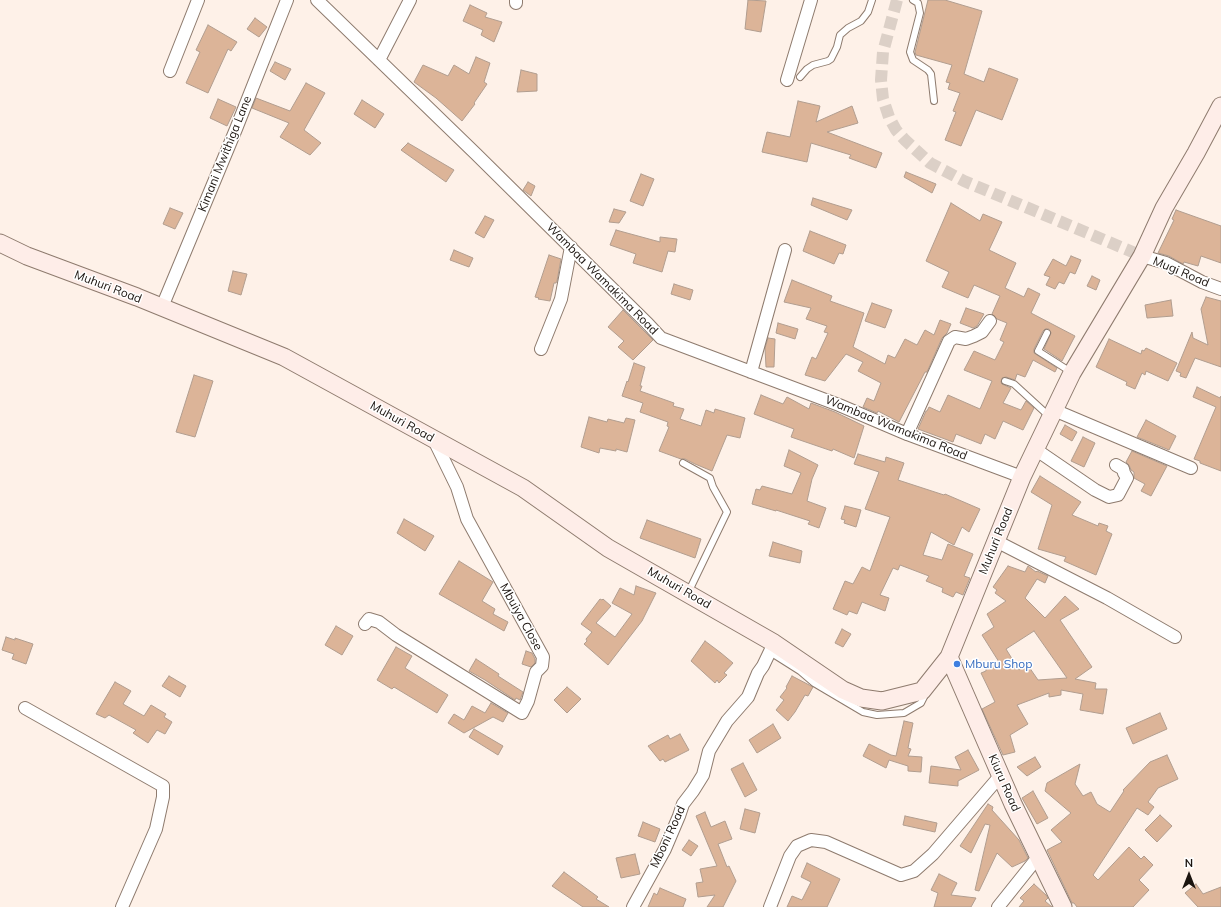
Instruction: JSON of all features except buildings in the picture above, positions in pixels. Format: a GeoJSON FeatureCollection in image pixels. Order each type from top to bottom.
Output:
{"type":"FeatureCollection","features":[{"type":"Feature","properties":{"kind":"main road","name":"Muhuri Road"},"geometry":{"type":"LineString","coordinates":[[0,243],[27,256],[162,307],[284,357],[523,488],[608,548],[688,593],[772,648],[843,690],[861,698],[882,701],[922,691],[934,678],[949,657],[1022,477],[1072,373],[1142,256],[1164,208],[1221,106]]}},
{"type":"Feature","properties":{"kind":"main road","name":"Kiuru Road"},"geometry":{"type":"LineString","coordinates":[[949,657],[1000,776],[1062,907]]}},
{"type":"Feature","properties":{"kind":"street"},"geometry":{"type":"LineString","coordinates":[[170,71],[198,0]]}},
{"type":"Feature","properties":{"kind":"street","name":"Kimani Mwithiga Lane"},"geometry":{"type":"LineString","coordinates":[[162,307],[236,129],[287,0]]}},
{"type":"Feature","properties":{"kind":"street","name":"Wambaa Wamakima Road"},"geometry":{"type":"LineString","coordinates":[[317,0],[571,247],[661,338],[839,405],[907,434],[1022,477]]}},
{"type":"Feature","properties":{"kind":"street"},"geometry":{"type":"LineString","coordinates":[[379,60],[410,0]]}},
{"type":"Feature","properties":{"kind":"street"},"geometry":{"type":"LineString","coordinates":[[787,80],[811,0]]}},
{"type":"Feature","properties":{"kind":"street"},"geometry":{"type":"LineString","coordinates":[[541,349],[561,300],[571,247]]}},
{"type":"Feature","properties":{"kind":"street"},"geometry":{"type":"LineString","coordinates":[[751,372],[785,250]]}},
{"type":"Feature","properties":{"kind":"street","name":"Mugi Road"},"geometry":{"type":"LineString","coordinates":[[1142,256],[1166,264],[1202,282],[1221,289]]}},
{"type":"Feature","properties":{"kind":"street"},"geometry":{"type":"LineString","coordinates":[[907,434],[949,342],[955,336],[966,339],[982,332],[990,321]]}},
{"type":"Feature","properties":{"kind":"street"},"geometry":{"type":"LineString","coordinates":[[1052,414],[1191,468]]}},
{"type":"Feature","properties":{"kind":"street","name":"Mbuiya Close"},"geometry":{"type":"LineString","coordinates":[[365,624],[369,619],[379,622],[396,635],[522,713],[528,701],[536,672],[542,666],[542,657],[467,519],[457,487],[434,440]]}},
{"type":"Feature","properties":{"kind":"street"},"geometry":{"type":"LineString","coordinates":[[1035,449],[1095,490],[1109,497],[1118,495],[1128,478],[1123,469],[1116,464]]}},
{"type":"Feature","properties":{"kind":"street"},"geometry":{"type":"LineString","coordinates":[[996,541],[1107,598],[1175,637]]}},
{"type":"Feature","properties":{"kind":"street","name":"Mboni Road"},"geometry":{"type":"LineString","coordinates":[[633,907],[665,849],[683,804],[703,774],[709,751],[727,721],[748,697],[758,673],[772,648]]}},
{"type":"Feature","properties":{"kind":"street"},"geometry":{"type":"LineString","coordinates":[[25,708],[163,786],[163,797],[156,829],[122,907]]}},
{"type":"Feature","properties":{"kind":"street"},"geometry":{"type":"LineString","coordinates":[[770,907],[790,856],[797,846],[811,840],[826,842],[851,855],[901,875],[914,871],[933,854],[1000,776]]}},
{"type":"Feature","properties":{"kind":"street"},"geometry":{"type":"LineString","coordinates":[[998,907],[1038,857]]}},
{"type":"Feature","properties":{"kind":"lane"},"geometry":{"type":"LineString","coordinates":[[800,77],[813,65],[831,59],[840,35],[848,28],[861,21],[868,12],[872,0]]}},
{"type":"Feature","properties":{"kind":"lane"},"geometry":{"type":"LineString","coordinates":[[913,0],[918,3],[920,13],[910,52],[913,60],[924,66],[931,74],[934,101]]}},
{"type":"Feature","properties":{"kind":"lane"},"geometry":{"type":"LineString","coordinates":[[1047,333],[1038,350],[1072,373]]}},
{"type":"Feature","properties":{"kind":"lane"},"geometry":{"type":"LineString","coordinates":[[1006,381],[1014,384],[1052,414]]}},
{"type":"Feature","properties":{"kind":"lane"},"geometry":{"type":"LineString","coordinates":[[683,463],[710,478],[713,487],[727,512],[688,593]]}},
{"type":"Feature","properties":{"kind":"tunnel"},"geometry":{"type":"LineString","coordinates":[[897,0],[883,52],[881,80],[883,99],[889,117],[896,130],[905,140],[930,163],[964,181],[1142,256]]}},
{"type":"Feature","properties":{"kind":"place","name":"Mburu Shop"},"geometry":{"type":"Point","coordinates":[957,664]}}]}
